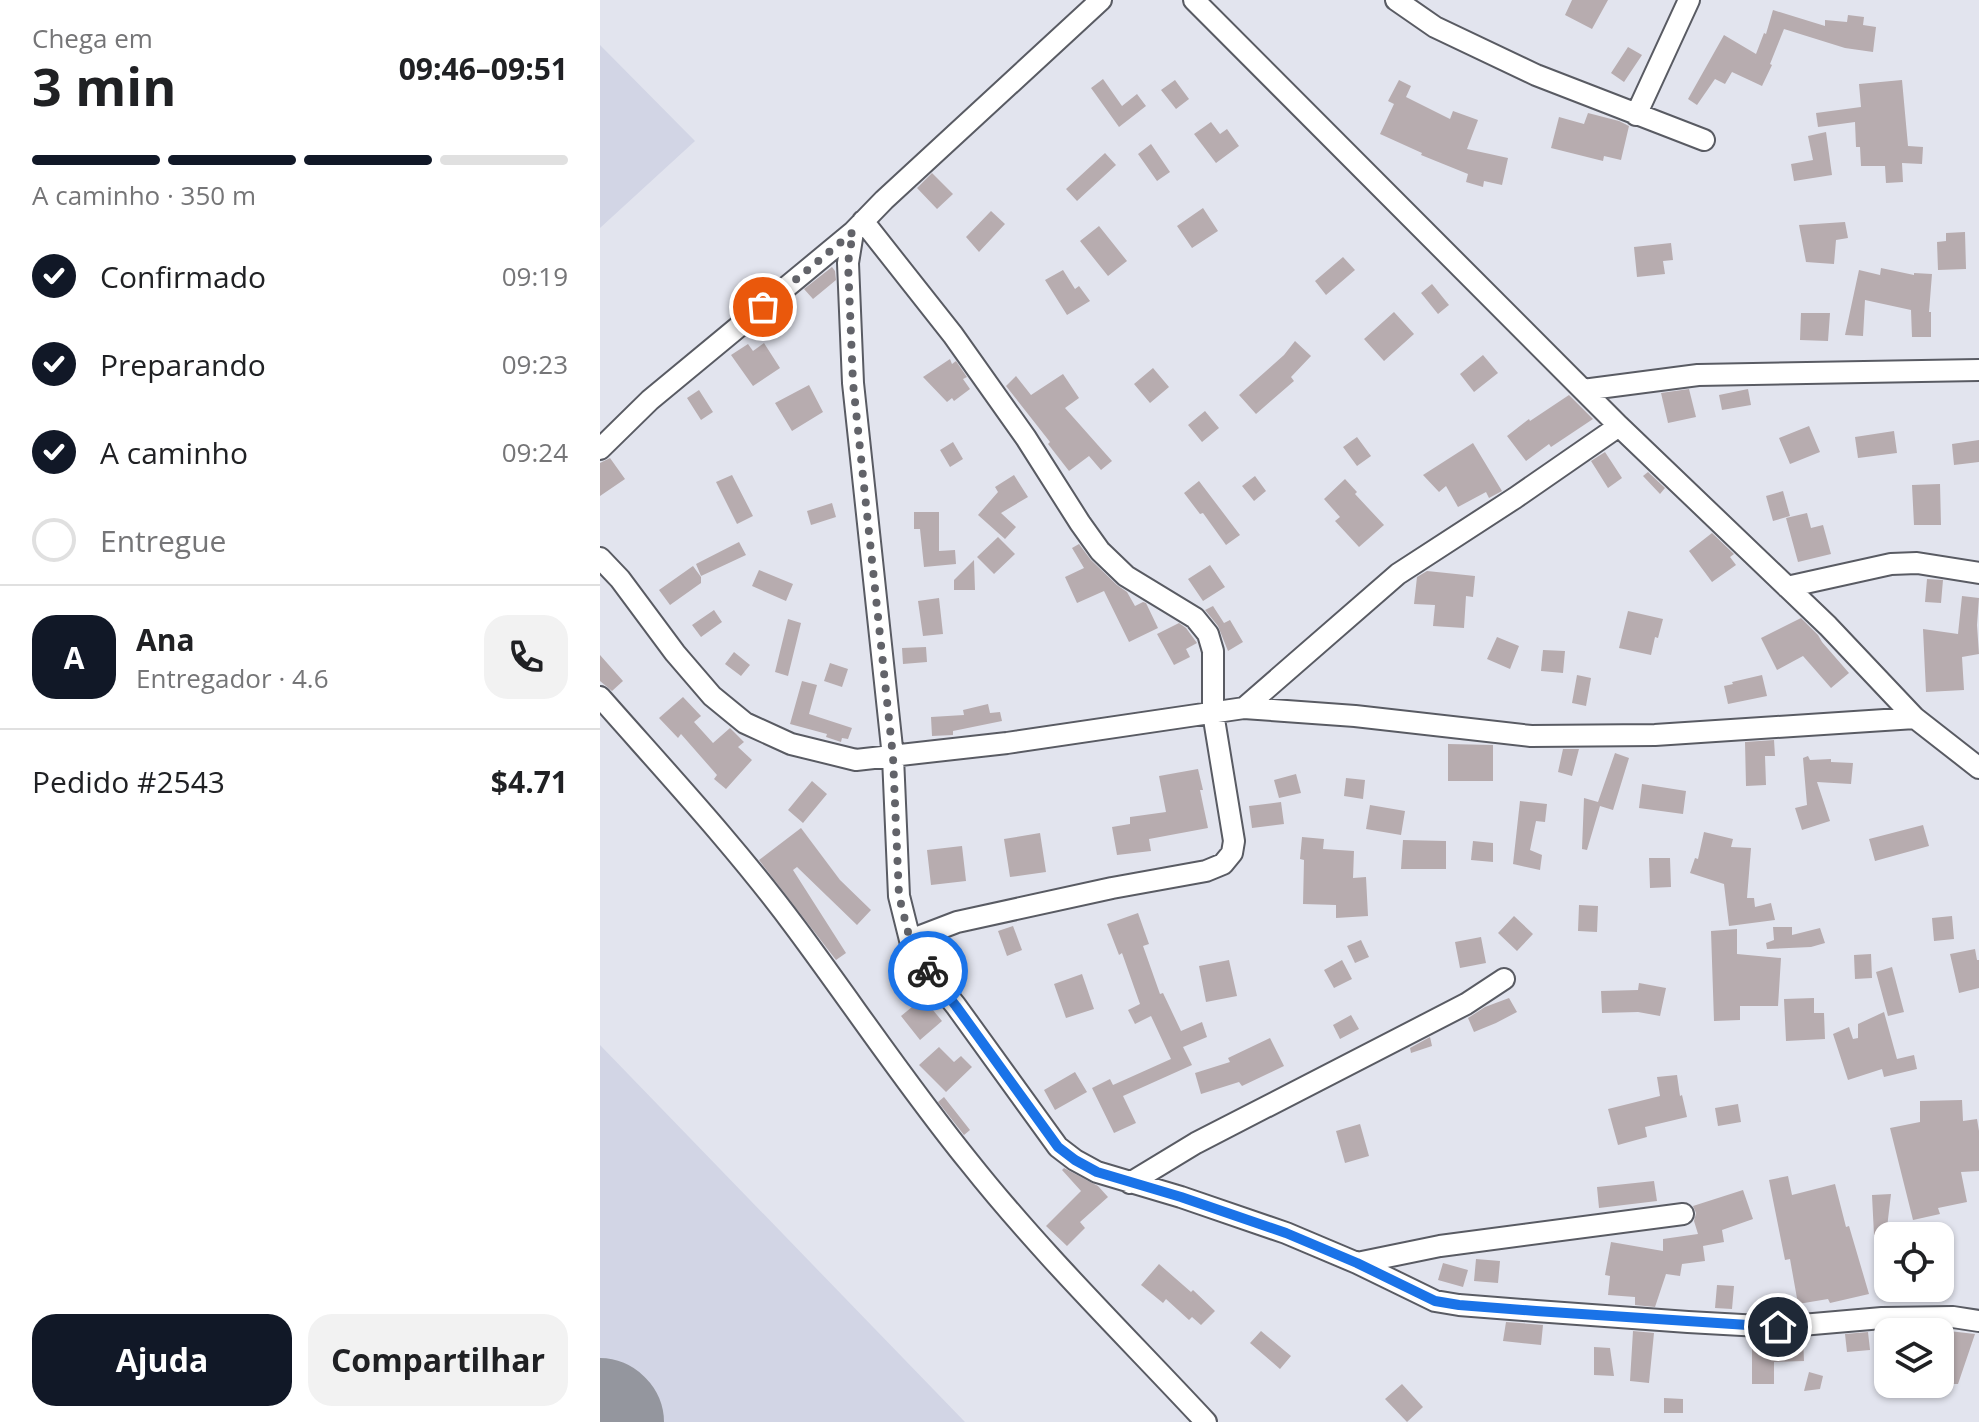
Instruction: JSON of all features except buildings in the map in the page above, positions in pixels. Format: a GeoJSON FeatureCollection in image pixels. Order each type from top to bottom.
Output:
{"type":"FeatureCollection","features":[{"type":"Feature","properties":{"kind":"street"},"geometry":{"type":"LineString","coordinates":[[600,449],[650,400],[858,227],[1101,0]]}},
{"type":"Feature","properties":{"kind":"street"},"geometry":{"type":"LineString","coordinates":[[1194,0],[1619,426],[1828,626],[1915,718],[1979,768]]}},
{"type":"Feature","properties":{"kind":"street"},"geometry":{"type":"LineString","coordinates":[[1396,0],[1435,27],[1536,75],[1704,140]]}},
{"type":"Feature","properties":{"kind":"street"},"geometry":{"type":"LineString","coordinates":[[1636,115],[1689,0]]}},
{"type":"Feature","properties":{"kind":"street"},"geometry":{"type":"LineString","coordinates":[[858,227],[953,335],[1100,551],[1126,576],[1195,618],[1208,634],[1213,651],[1213,713],[1234,841],[1232,853],[1223,864],[1206,871],[957,922],[910,940]]}},
{"type":"Feature","properties":{"kind":"street"},"geometry":{"type":"LineString","coordinates":[[858,227],[848,263],[853,383],[893,757],[899,896],[910,940],[920,961],[1058,1147],[1097,1172],[1286,1233],[1435,1301],[1778,1327],[1882,1318],[1953,1317],[1979,1321]]}},
{"type":"Feature","properties":{"kind":"street"},"geometry":{"type":"LineString","coordinates":[[1583,390],[1698,375],[1979,370]]}},
{"type":"Feature","properties":{"kind":"street"},"geometry":{"type":"LineString","coordinates":[[1244,708],[1398,574],[1619,426]]}},
{"type":"Feature","properties":{"kind":"street"},"geometry":{"type":"LineString","coordinates":[[600,558],[712,696],[745,723],[791,744],[856,760],[1007,743],[1244,708],[1355,716],[1531,736],[1655,735],[1915,718]]}},
{"type":"Feature","properties":{"kind":"street"},"geometry":{"type":"LineString","coordinates":[[1787,587],[1891,564],[1917,563],[1979,573]]}},
{"type":"Feature","properties":{"kind":"street"},"geometry":{"type":"LineString","coordinates":[[600,697],[714,827],[795,927],[873,1038],[969,1162],[1020,1223],[1206,1422]]}},
{"type":"Feature","properties":{"kind":"street"},"geometry":{"type":"LineString","coordinates":[[1130,1183],[1196,1143],[1466,1004],[1504,979]]}},
{"type":"Feature","properties":{"kind":"street"},"geometry":{"type":"LineString","coordinates":[[1357,1263],[1440,1246],[1683,1214]]}},
{"type":"Feature","properties":{"kind":"shaded area"},"geometry":{"type":"Polygon","coordinates":[[[600,45],[695,141],[600,228],[600,45]]]}},
{"type":"Feature","properties":{"kind":"shaded area"},"geometry":{"type":"Polygon","coordinates":[[[600,1045],[965,1422],[600,1422],[600,1045]]]}},
{"type":"Feature","properties":{"kind":"way so far"},"geometry":{"type":"LineString","coordinates":[[763,307],[853,232],[848,263],[853,383],[893,757],[899,896],[910,940],[928,971]]}},
{"type":"Feature","properties":{"kind":"route"},"geometry":{"type":"LineString","coordinates":[[928,971],[1058,1147],[1097,1172],[1286,1233],[1435,1301],[1778,1327]]}}]}
